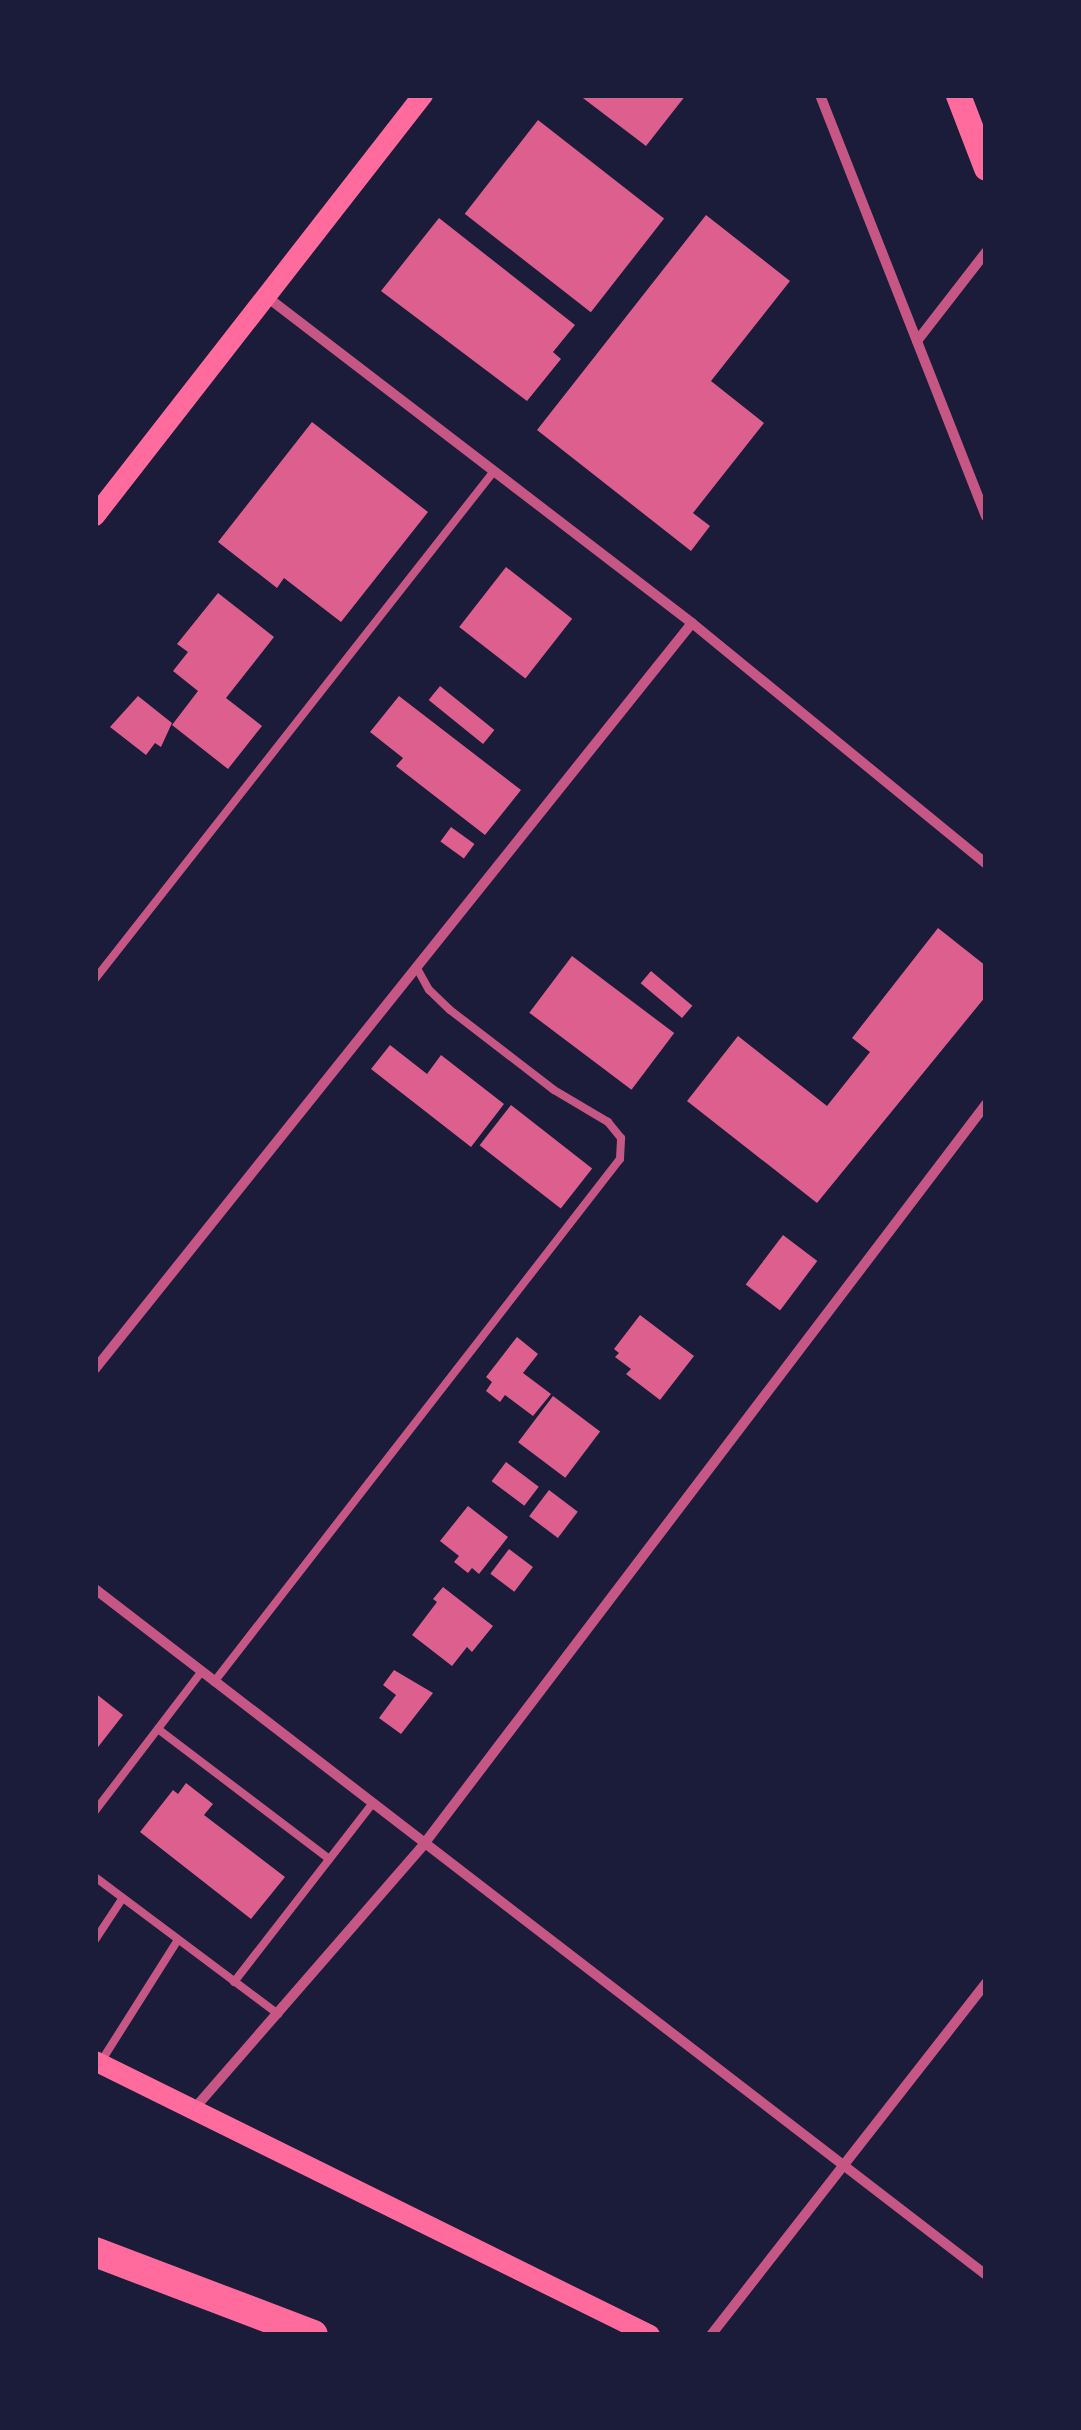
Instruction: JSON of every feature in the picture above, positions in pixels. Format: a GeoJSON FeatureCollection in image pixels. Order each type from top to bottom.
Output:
{"type":"FeatureCollection","features":[{"type":"Feature","properties":{"kind":"highway"},"geometry":{"type":"LineString","coordinates":[[95,2252],[313,2335]]}},
{"type":"Feature","properties":{"kind":"main road"},"geometry":{"type":"LineString","coordinates":[[95,516],[423,95]]}},
{"type":"Feature","properties":{"kind":"main road"},"geometry":{"type":"LineString","coordinates":[[958,95],[986,168]]}},
{"type":"Feature","properties":{"kind":"main road"},"geometry":{"type":"LineString","coordinates":[[97,2062],[650,2335]]}},
{"type":"Feature","properties":{"kind":"street"},"geometry":{"type":"LineString","coordinates":[[820,95],[986,517]]}},
{"type":"Feature","properties":{"kind":"street"},"geometry":{"type":"LineString","coordinates":[[917,341],[986,252]]}},
{"type":"Feature","properties":{"kind":"street"},"geometry":{"type":"LineString","coordinates":[[266,296],[692,623],[986,864]]}},
{"type":"Feature","properties":{"kind":"street"},"geometry":{"type":"LineString","coordinates":[[95,1369],[692,623]]}},
{"type":"Feature","properties":{"kind":"street"},"geometry":{"type":"LineString","coordinates":[[194,2110],[424,1844],[986,1104]]}},
{"type":"Feature","properties":{"kind":"street"},"geometry":{"type":"LineString","coordinates":[[95,1590],[986,2276]]}},
{"type":"Feature","properties":{"kind":"street"},"geometry":{"type":"LineString","coordinates":[[711,2335],[986,1982]]}},
{"type":"Feature","properties":{"kind":"lane"},"geometry":{"type":"LineString","coordinates":[[95,980],[494,471]]}},
{"type":"Feature","properties":{"kind":"lane"},"geometry":{"type":"LineString","coordinates":[[214,1682],[620,1160],[621,1138],[608,1122],[554,1090],[450,1010],[429,990],[417,968]]}},
{"type":"Feature","properties":{"kind":"lane"},"geometry":{"type":"LineString","coordinates":[[95,1811],[202,1671]]}},
{"type":"Feature","properties":{"kind":"lane"},"geometry":{"type":"LineString","coordinates":[[158,1729],[329,1859]]}},
{"type":"Feature","properties":{"kind":"lane"},"geometry":{"type":"LineString","coordinates":[[234,1982],[372,1804]]}},
{"type":"Feature","properties":{"kind":"lane"},"geometry":{"type":"LineString","coordinates":[[95,1877],[278,2014]]}},
{"type":"Feature","properties":{"kind":"lane"},"geometry":{"type":"LineString","coordinates":[[95,1940],[122,1900]]}},
{"type":"Feature","properties":{"kind":"lane"},"geometry":{"type":"LineString","coordinates":[[97,2062],[178,1940]]}},
{"type":"Feature","properties":{"kind":"building"},"geometry":{"type":"Polygon","coordinates":[[[579,95],[686,95],[646,146],[579,95]]]}},
{"type":"Feature","properties":{"kind":"building"},"geometry":{"type":"Polygon","coordinates":[[[538,120],[664,219],[591,312],[465,214],[538,120]]]}},
{"type":"Feature","properties":{"kind":"building"},"geometry":{"type":"Polygon","coordinates":[[[706,215],[790,281],[711,381],[764,423],[693,513],[710,526],[691,551],[537,430],[706,215]]]}},
{"type":"Feature","properties":{"kind":"building"},"geometry":{"type":"Polygon","coordinates":[[[439,218],[575,325],[553,352],[561,359],[527,401],[381,291],[439,218]]]}},
{"type":"Feature","properties":{"kind":"building"},"geometry":{"type":"Polygon","coordinates":[[[312,422],[428,512],[341,622],[284,578],[277,588],[218,542],[312,422]]]}},
{"type":"Feature","properties":{"kind":"building"},"geometry":{"type":"Polygon","coordinates":[[[506,567],[572,619],[525,679],[459,627],[506,567]]]}},
{"type":"Feature","properties":{"kind":"building"},"geometry":{"type":"Polygon","coordinates":[[[218,593],[274,637],[226,698],[262,726],[228,769],[172,725],[198,691],[173,671],[188,652],[177,644],[218,593]]]}},
{"type":"Feature","properties":{"kind":"building"},"geometry":{"type":"Polygon","coordinates":[[[440,686],[494,730],[483,744],[429,700],[440,686]]]}},
{"type":"Feature","properties":{"kind":"building"},"geometry":{"type":"Polygon","coordinates":[[[138,696],[172,723],[161,747],[155,743],[146,755],[110,727],[138,696]]]}},
{"type":"Feature","properties":{"kind":"building"},"geometry":{"type":"Polygon","coordinates":[[[399,696],[521,790],[485,835],[396,766],[403,758],[370,732],[399,696]]]}},
{"type":"Feature","properties":{"kind":"building"},"geometry":{"type":"Polygon","coordinates":[[[451,827],[474,844],[464,859],[440,842],[451,827]]]}},
{"type":"Feature","properties":{"kind":"building"},"geometry":{"type":"Polygon","coordinates":[[[938,928],[986,966],[986,996],[817,1203],[687,1101],[738,1036],[827,1106],[870,1052],[852,1038],[938,928]]]}},
{"type":"Feature","properties":{"kind":"building"},"geometry":{"type":"Polygon","coordinates":[[[572,956],[674,1033],[631,1090],[529,1013],[572,956]]]}},
{"type":"Feature","properties":{"kind":"building"},"geometry":{"type":"Polygon","coordinates":[[[651,971],[692,1006],[682,1018],[641,983],[651,971]]]}},
{"type":"Feature","properties":{"kind":"building"},"geometry":{"type":"Polygon","coordinates":[[[390,1045],[427,1074],[441,1055],[504,1104],[471,1147],[371,1069],[390,1045]]]}},
{"type":"Feature","properties":{"kind":"building"},"geometry":{"type":"Polygon","coordinates":[[[511,1105],[592,1168],[561,1209],[480,1145],[511,1105]]]}},
{"type":"Feature","properties":{"kind":"building"},"geometry":{"type":"Polygon","coordinates":[[[783,1235],[817,1261],[780,1310],[746,1285],[783,1235]]]}},
{"type":"Feature","properties":{"kind":"building"},"geometry":{"type":"Polygon","coordinates":[[[640,1315],[694,1356],[660,1400],[626,1374],[631,1369],[615,1357],[619,1353],[614,1349],[640,1315]]]}},
{"type":"Feature","properties":{"kind":"building"},"geometry":{"type":"Polygon","coordinates":[[[517,1337],[538,1354],[523,1373],[551,1394],[533,1416],[505,1395],[500,1402],[486,1391],[492,1382],[486,1377],[517,1337]]]}},
{"type":"Feature","properties":{"kind":"building"},"geometry":{"type":"Polygon","coordinates":[[[553,1396],[600,1432],[565,1478],[518,1442],[553,1396]]]}},
{"type":"Feature","properties":{"kind":"building"},"geometry":{"type":"Polygon","coordinates":[[[506,1462],[539,1487],[524,1506],[492,1481],[506,1462]]]}},
{"type":"Feature","properties":{"kind":"building"},"geometry":{"type":"Polygon","coordinates":[[[549,1490],[578,1512],[558,1538],[529,1516],[549,1490]]]}},
{"type":"Feature","properties":{"kind":"building"},"geometry":{"type":"Polygon","coordinates":[[[468,1506],[508,1537],[479,1574],[472,1568],[468,1573],[454,1562],[459,1556],[440,1541],[468,1506]]]}},
{"type":"Feature","properties":{"kind":"building"},"geometry":{"type":"Polygon","coordinates":[[[509,1549],[533,1567],[514,1592],[490,1574],[509,1549]]]}},
{"type":"Feature","properties":{"kind":"building"},"geometry":{"type":"Polygon","coordinates":[[[443,1587],[493,1626],[472,1652],[467,1647],[452,1666],[412,1635],[437,1602],[433,1599],[443,1587]]]}},
{"type":"Feature","properties":{"kind":"building"},"geometry":{"type":"Polygon","coordinates":[[[394,1670],[433,1693],[401,1734],[379,1718],[396,1695],[383,1685],[394,1670]]]}},
{"type":"Feature","properties":{"kind":"building"},"geometry":{"type":"Polygon","coordinates":[[[95,1693],[123,1715],[95,1751],[95,1693]]]}},
{"type":"Feature","properties":{"kind":"building"},"geometry":{"type":"Polygon","coordinates":[[[186,1783],[213,1804],[204,1815],[285,1877],[251,1919],[140,1832],[173,1790],[178,1794],[186,1783]]]}}]}
